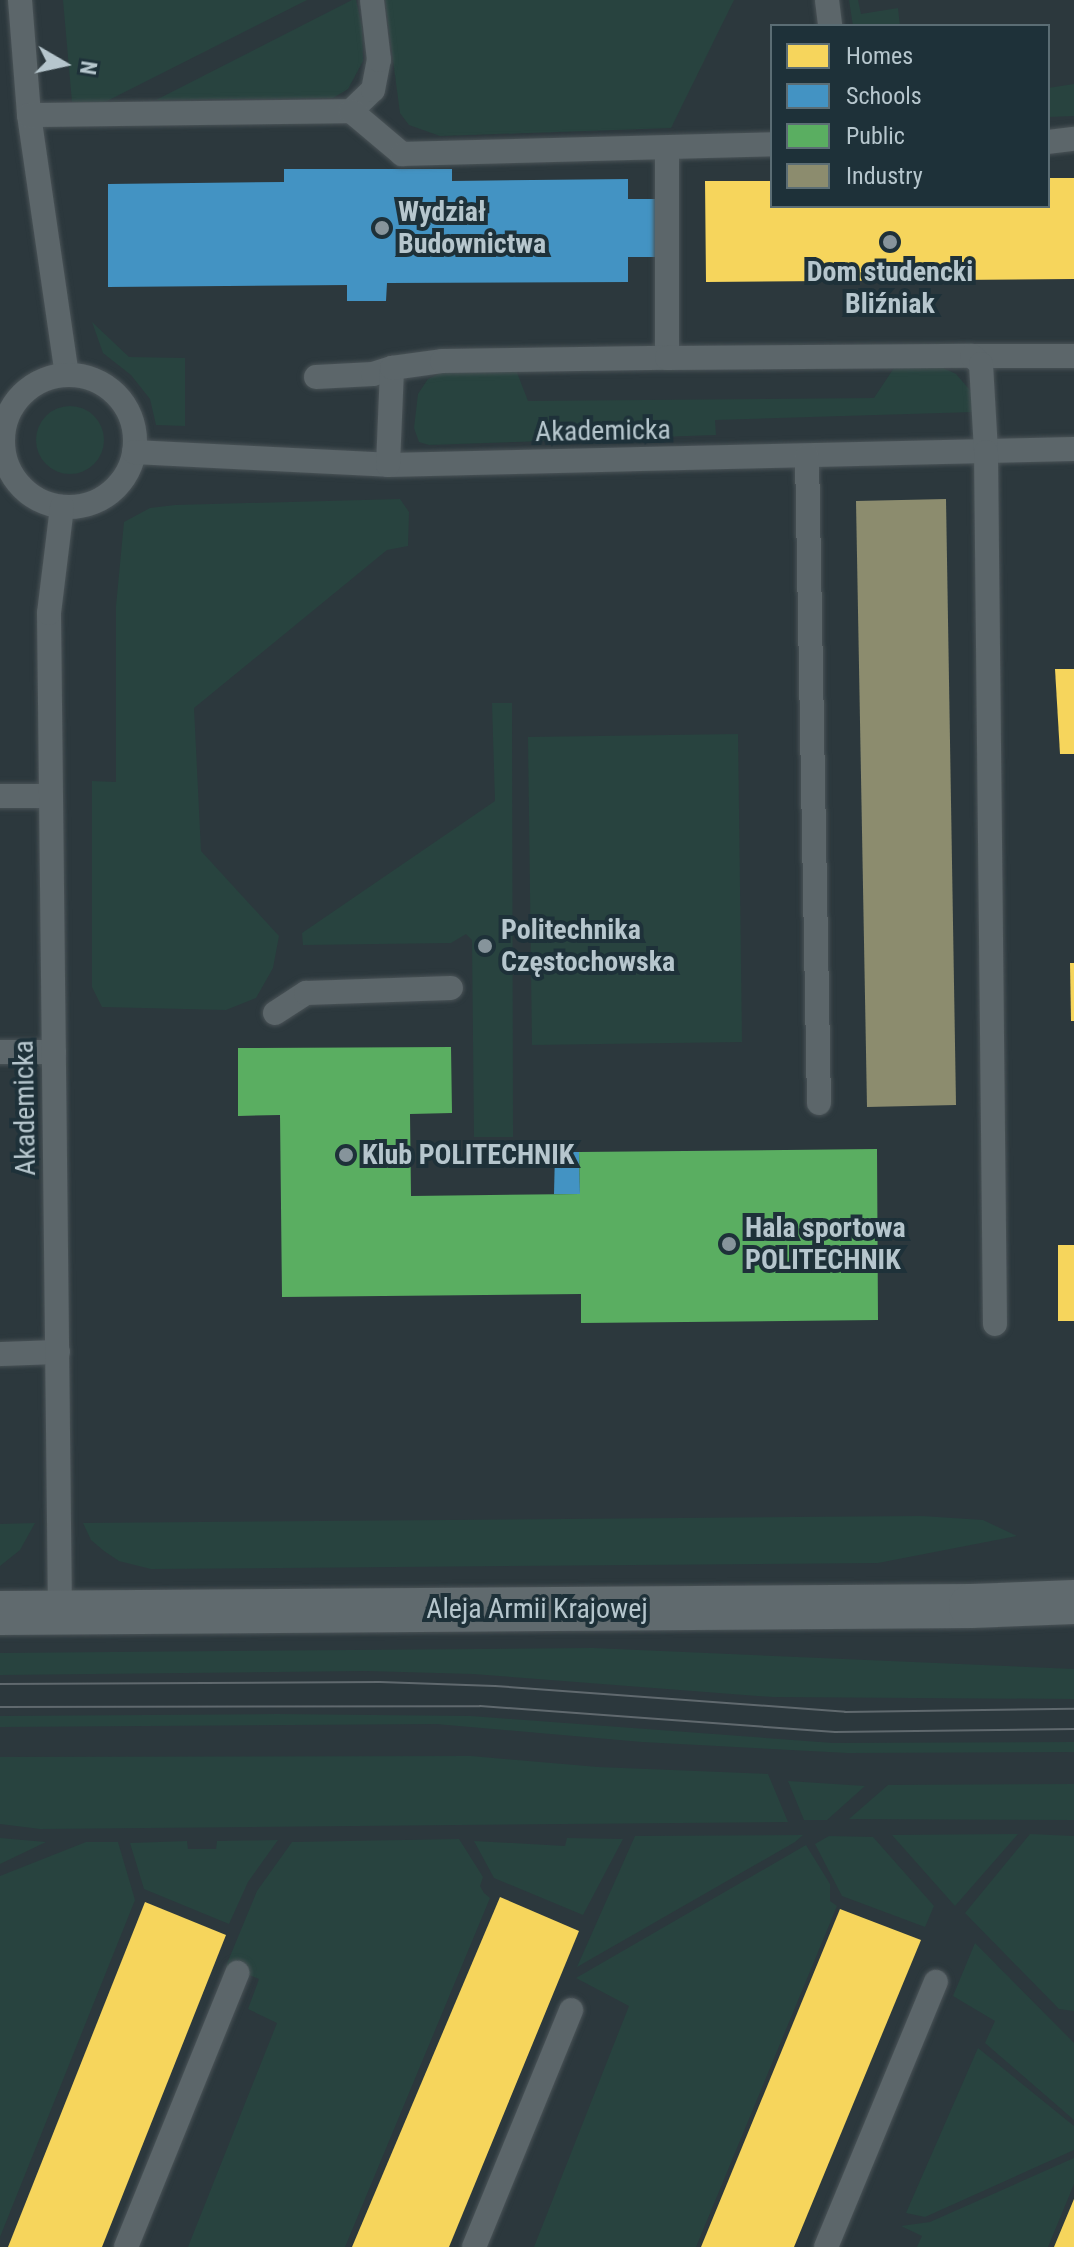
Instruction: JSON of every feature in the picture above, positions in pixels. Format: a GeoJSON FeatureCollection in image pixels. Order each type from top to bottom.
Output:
{"type":"FeatureCollection","features":[{"type":"Feature","properties":{"kind":"main road","name":"Aleja Armii Krajowej"},"geometry":{"type":"LineString","coordinates":[[0,1613],[955,1606],[1074,1602]]}},
{"type":"Feature","properties":{"kind":"lane"},"geometry":{"type":"LineString","coordinates":[[20,0],[29,115],[67,374]]}},
{"type":"Feature","properties":{"kind":"lane"},"geometry":{"type":"LineString","coordinates":[[351,111],[373,90],[379,60],[372,0]]}},
{"type":"Feature","properties":{"kind":"lane"},"geometry":{"type":"LineString","coordinates":[[827,0],[830,24]]}},
{"type":"Feature","properties":{"kind":"lane"},"geometry":{"type":"LineString","coordinates":[[29,115],[351,111],[402,154],[770,144]]}},
{"type":"Feature","properties":{"kind":"lane"},"geometry":{"type":"LineString","coordinates":[[1050,142],[1074,139]]}},
{"type":"Feature","properties":{"kind":"lane"},"geometry":{"type":"LineString","coordinates":[[667,149],[667,358]]}},
{"type":"Feature","properties":{"kind":"lane"},"geometry":{"type":"LineString","coordinates":[[972,356],[981,364],[984,378],[986,452],[995,1324]]}},
{"type":"Feature","properties":{"kind":"lane"},"geometry":{"type":"LineString","coordinates":[[316,377],[373,374],[442,361],[1074,356]]}},
{"type":"Feature","properties":{"kind":"lane"},"geometry":{"type":"LineString","coordinates":[[388,465],[392,368]]}},
{"type":"Feature","properties":{"kind":"lane"},"geometry":{"type":"LineString","coordinates":[[67,374],[89,377],[109,387],[124,402],[134,422],[134,452],[121,484],[104,498],[84,506],[62,507],[27,493],[14,479],[1,444],[9,413],[28,388],[47,378],[67,374]]}},
{"type":"Feature","properties":{"kind":"lane","name":"Akademicka"},"geometry":{"type":"LineString","coordinates":[[134,452],[388,465],[1074,449]]}},
{"type":"Feature","properties":{"kind":"lane"},"geometry":{"type":"LineString","coordinates":[[807,456],[819,1103]]}},
{"type":"Feature","properties":{"kind":"lane","name":"Akademicka"},"geometry":{"type":"LineString","coordinates":[[60,1613],[49,613],[62,507]]}},
{"type":"Feature","properties":{"kind":"lane"},"geometry":{"type":"LineString","coordinates":[[0,796],[51,796]]}},
{"type":"Feature","properties":{"kind":"lane"},"geometry":{"type":"LineString","coordinates":[[275,1013],[306,993],[451,988]]}},
{"type":"Feature","properties":{"kind":"lane"},"geometry":{"type":"LineString","coordinates":[[0,1052],[54,1052]]}},
{"type":"Feature","properties":{"kind":"lane"},"geometry":{"type":"LineString","coordinates":[[0,1354],[58,1352]]}},
{"type":"Feature","properties":{"kind":"lane"},"geometry":{"type":"LineString","coordinates":[[126,2247],[237,1973]]}},
{"type":"Feature","properties":{"kind":"lane"},"geometry":{"type":"LineString","coordinates":[[826,2247],[936,1982]]}},
{"type":"Feature","properties":{"kind":"lane"},"geometry":{"type":"LineString","coordinates":[[474,2247],[571,2010]]}},
{"type":"Feature","properties":{"kind":"green space"},"geometry":{"type":"Polygon","coordinates":[[[63,0],[307,0],[105,102],[72,102],[63,0]]]}},
{"type":"Feature","properties":{"kind":"green space"},"geometry":{"type":"Polygon","coordinates":[[[356,0],[362,27],[363,61],[348,89],[333,98],[156,100],[356,0]]]}},
{"type":"Feature","properties":{"kind":"green space"},"geometry":{"type":"Polygon","coordinates":[[[385,0],[734,0],[671,128],[440,136],[409,125],[400,113],[385,0]]]}},
{"type":"Feature","properties":{"kind":"green space"},"geometry":{"type":"Polygon","coordinates":[[[849,0],[858,0],[861,14],[898,8],[900,24],[853,24],[849,0]]]}},
{"type":"Feature","properties":{"kind":"green space"},"geometry":{"type":"Polygon","coordinates":[[[1074,84],[1074,116],[1050,117],[1050,88],[1074,84]]]}},
{"type":"Feature","properties":{"kind":"green space"},"geometry":{"type":"Polygon","coordinates":[[[92,322],[129,357],[185,358],[185,426],[156,425],[150,399],[131,375],[103,353],[92,322]]]}},
{"type":"Feature","properties":{"kind":"green space"},"geometry":{"type":"Polygon","coordinates":[[[894,368],[943,368],[956,374],[975,396],[974,412],[715,420],[716,435],[429,445],[419,442],[414,428],[418,394],[428,379],[441,373],[516,370],[528,401],[874,398],[894,368]]]}},
{"type":"Feature","properties":{"kind":"green space"},"geometry":{"type":"Polygon","coordinates":[[[70,406],[83,408],[94,416],[102,427],[102,453],[94,464],[83,472],[70,474],[57,472],[46,464],[38,453],[36,440],[38,427],[46,416],[57,408],[70,406]]]}},
{"type":"Feature","properties":{"kind":"green space"},"geometry":{"type":"Polygon","coordinates":[[[400,499],[409,512],[408,546],[387,550],[194,708],[201,851],[279,936],[273,968],[256,998],[226,1010],[102,1007],[92,987],[92,781],[116,782],[116,606],[124,522],[150,508],[175,505],[400,499]]]}},
{"type":"Feature","properties":{"kind":"green space"},"geometry":{"type":"Polygon","coordinates":[[[492,703],[512,703],[513,1137],[474,1137],[472,940],[466,934],[451,943],[303,945],[302,933],[495,801],[492,703]]]}},
{"type":"Feature","properties":{"kind":"green space"},"geometry":{"type":"Polygon","coordinates":[[[738,734],[742,1042],[532,1045],[528,737],[738,734]]]}},
{"type":"Feature","properties":{"kind":"green space"},"geometry":{"type":"Polygon","coordinates":[[[922,1516],[983,1520],[1017,1536],[878,1563],[151,1569],[119,1561],[104,1551],[91,1540],[83,1523],[922,1516]]]}},
{"type":"Feature","properties":{"kind":"green space"},"geometry":{"type":"Polygon","coordinates":[[[35,1523],[20,1550],[0,1566],[0,1524],[35,1523]]]}},
{"type":"Feature","properties":{"kind":"green space"},"geometry":{"type":"Polygon","coordinates":[[[593,1648],[1074,1669],[1074,1699],[772,1697],[473,1674],[366,1671],[0,1675],[0,1653],[593,1648]]]}},
{"type":"Feature","properties":{"kind":"green space"},"geometry":{"type":"Polygon","coordinates":[[[0,1716],[471,1716],[833,1743],[1074,1742],[1074,1752],[848,1753],[642,1742],[436,1724],[0,1727],[0,1716]]]}},
{"type":"Feature","properties":{"kind":"green space"},"geometry":{"type":"Polygon","coordinates":[[[471,1756],[598,1767],[768,1774],[788,1822],[40,1829],[0,1824],[0,1757],[471,1756]]]}},
{"type":"Feature","properties":{"kind":"green space"},"geometry":{"type":"Polygon","coordinates":[[[788,1781],[865,1786],[827,1820],[804,1820],[788,1781]]]}},
{"type":"Feature","properties":{"kind":"green space"},"geometry":{"type":"Polygon","coordinates":[[[1074,1784],[1074,1820],[849,1819],[888,1785],[1074,1784]]]}},
{"type":"Feature","properties":{"kind":"green space"},"geometry":{"type":"Polygon","coordinates":[[[1018,1834],[955,1906],[892,1835],[1018,1834]]]}},
{"type":"Feature","properties":{"kind":"green space"},"geometry":{"type":"Polygon","coordinates":[[[1030,1834],[1074,1836],[1074,2011],[1059,2009],[965,1913],[1030,1834]]]}},
{"type":"Feature","properties":{"kind":"green space"},"geometry":{"type":"Polygon","coordinates":[[[803,1835],[795,1842],[577,1967],[635,1836],[803,1835]]]}},
{"type":"Feature","properties":{"kind":"green space"},"geometry":{"type":"Polygon","coordinates":[[[829,1836],[873,1837],[934,1906],[925,1927],[842,1896],[815,1844],[829,1836]]]}},
{"type":"Feature","properties":{"kind":"green space"},"geometry":{"type":"Polygon","coordinates":[[[0,1838],[46,1842],[0,1864],[0,1838]]]}},
{"type":"Feature","properties":{"kind":"green space"},"geometry":{"type":"Polygon","coordinates":[[[567,1838],[623,1839],[583,1915],[494,1878],[474,1841],[565,1846],[567,1838]]]}},
{"type":"Feature","properties":{"kind":"green space"},"geometry":{"type":"Polygon","coordinates":[[[459,1839],[483,1877],[480,1886],[490,1898],[345,2247],[188,2247],[277,2023],[248,2009],[259,1979],[226,1966],[257,1891],[292,1842],[459,1839]]]}},
{"type":"Feature","properties":{"kind":"green space"},"geometry":{"type":"Polygon","coordinates":[[[278,1840],[248,1882],[229,1924],[144,1889],[130,1843],[187,1841],[188,1849],[216,1849],[217,1841],[278,1840]]]}},
{"type":"Feature","properties":{"kind":"green space"},"geometry":{"type":"Polygon","coordinates":[[[86,1842],[118,1842],[135,1900],[0,2237],[0,1876],[86,1842]]]}},
{"type":"Feature","properties":{"kind":"green space"},"geometry":{"type":"Polygon","coordinates":[[[806,1845],[830,1884],[830,1901],[837,1906],[696,2247],[534,2247],[629,2006],[576,1978],[806,1845]]]}},
{"type":"Feature","properties":{"kind":"green space"},"geometry":{"type":"Polygon","coordinates":[[[975,1943],[1074,2043],[1074,2120],[985,2043],[995,2021],[953,1996],[975,1943]]]}},
{"type":"Feature","properties":{"kind":"green space"},"geometry":{"type":"Polygon","coordinates":[[[978,2048],[1074,2126],[1074,2150],[925,2217],[906,2213],[978,2048]]]}},
{"type":"Feature","properties":{"kind":"green space"},"geometry":{"type":"Polygon","coordinates":[[[1074,2158],[1074,2184],[1048,2247],[917,2247],[922,2236],[901,2226],[930,2222],[1074,2158]]]}},
{"type":"Feature","properties":{"kind":"building: Homes","name":"Dom studencki Bliźniak"},"geometry":{"type":"Polygon","coordinates":[[[1050,178],[1074,178],[1074,279],[706,282],[705,181],[770,181],[770,208],[1050,208],[1050,178]]]}},
{"type":"Feature","properties":{"kind":"building: Homes"},"geometry":{"type":"Polygon","coordinates":[[[1055,669],[1074,669],[1074,754],[1060,754],[1055,669]]]}},
{"type":"Feature","properties":{"kind":"building: Homes"},"geometry":{"type":"Polygon","coordinates":[[[1070,963],[1074,963],[1074,1021],[1071,1021],[1070,963]]]}},
{"type":"Feature","properties":{"kind":"building: Homes"},"geometry":{"type":"Polygon","coordinates":[[[1058,1245],[1074,1245],[1074,1321],[1058,1321],[1058,1245]]]}},
{"type":"Feature","properties":{"kind":"building: Homes"},"geometry":{"type":"Polygon","coordinates":[[[500,1897],[579,1931],[449,2247],[352,2247],[500,1897]]]}},
{"type":"Feature","properties":{"kind":"building: Homes"},"geometry":{"type":"Polygon","coordinates":[[[145,1902],[226,1935],[102,2247],[8,2247],[145,1902]]]}},
{"type":"Feature","properties":{"kind":"building: Homes"},"geometry":{"type":"Polygon","coordinates":[[[840,1909],[921,1940],[794,2247],[701,2247],[840,1909]]]}},
{"type":"Feature","properties":{"kind":"building: Homes"},"geometry":{"type":"Polygon","coordinates":[[[1074,2199],[1074,2247],[1054,2247],[1074,2199]]]}},
{"type":"Feature","properties":{"kind":"building: Schools","name":"Wydział Budownictwa"},"geometry":{"type":"Polygon","coordinates":[[[284,169],[452,169],[452,181],[628,179],[628,199],[655,199],[655,257],[628,257],[628,282],[387,283],[386,301],[347,301],[347,285],[108,287],[108,184],[284,182],[284,169]]]}},
{"type":"Feature","properties":{"kind":"building: Schools"},"geometry":{"type":"Polygon","coordinates":[[[555,1152],[579,1152],[580,1194],[554,1194],[555,1152]]]}},
{"type":"Feature","properties":{"kind":"building: Public"},"geometry":{"type":"Polygon","coordinates":[[[451,1047],[452,1113],[410,1114],[411,1196],[580,1194],[579,1152],[877,1149],[878,1320],[581,1323],[581,1294],[282,1297],[280,1115],[238,1116],[238,1048],[451,1047]]]}},
{"type":"Feature","properties":{"kind":"building: Industry"},"geometry":{"type":"Polygon","coordinates":[[[946,499],[956,1105],[867,1107],[856,501],[946,499]]]}},
{"type":"Feature","properties":{"kind":"tram line"},"geometry":{"type":"LineString","coordinates":[[0,1684],[380,1682],[495,1686],[845,1712],[1074,1709]]}},
{"type":"Feature","properties":{"kind":"tram line"},"geometry":{"type":"LineString","coordinates":[[0,1707],[480,1706],[835,1732],[1074,1729]]}},
{"type":"Feature","properties":{"kind":"place","name":"Wydział Budownictwa"},"geometry":{"type":"Point","coordinates":[382,228]}},
{"type":"Feature","properties":{"kind":"place","name":"Dom studencki Bliźniak"},"geometry":{"type":"Point","coordinates":[890,242]}},
{"type":"Feature","properties":{"kind":"place","name":"Politechnika Częstochowska"},"geometry":{"type":"Point","coordinates":[485,946]}},
{"type":"Feature","properties":{"kind":"place","name":"Klub POLITECHNIK"},"geometry":{"type":"Point","coordinates":[346,1155]}},
{"type":"Feature","properties":{"kind":"place","name":"Hala sportowa POLITECHNIK"},"geometry":{"type":"Point","coordinates":[729,1244]}}]}
